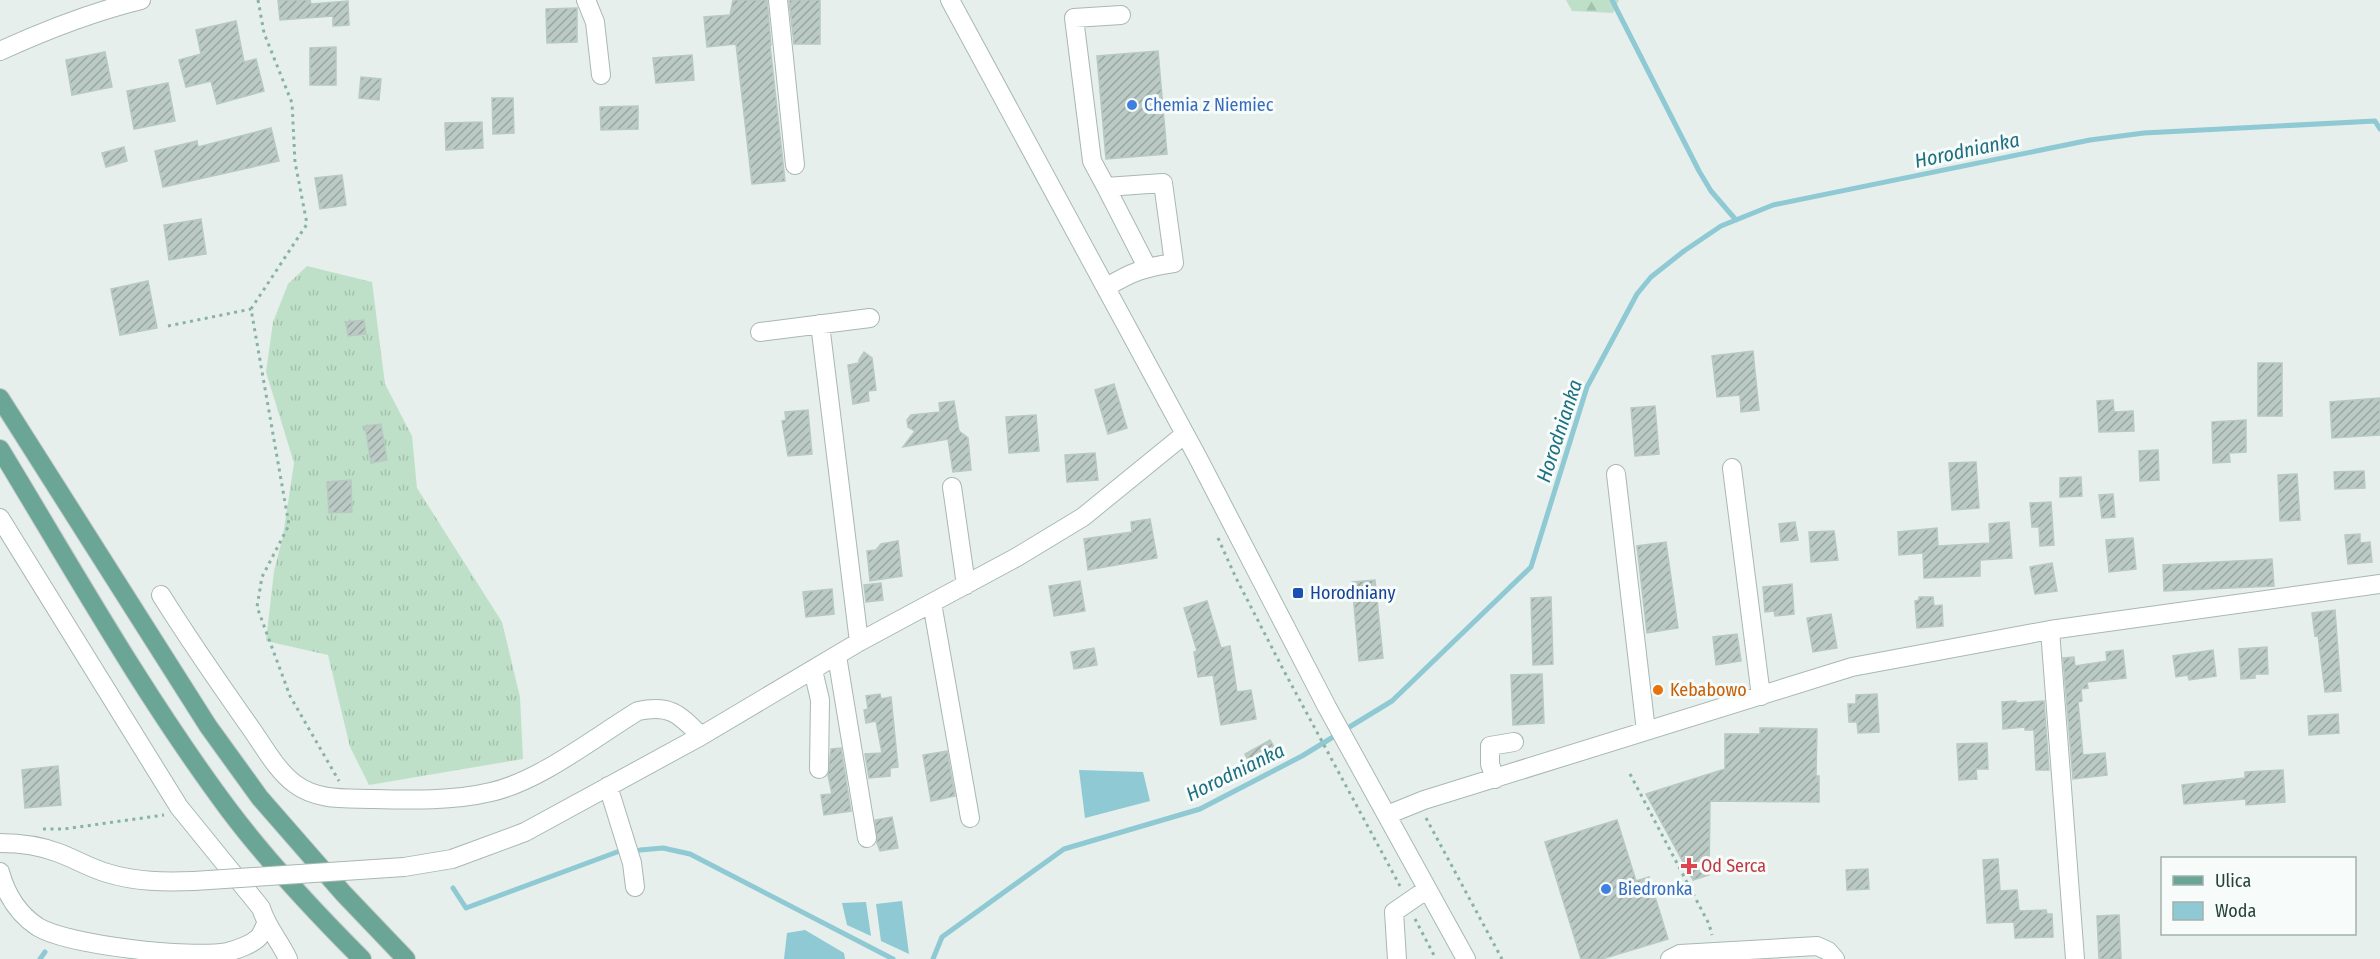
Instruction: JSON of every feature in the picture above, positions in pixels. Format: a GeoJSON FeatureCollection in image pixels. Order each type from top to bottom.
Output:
{"type":"FeatureCollection","features":[{"type":"Feature","properties":{"kind":"main road"},"geometry":{"type":"LineString","coordinates":[[0,398],[214,735],[260,798],[343,893],[406,959]]}},
{"type":"Feature","properties":{"kind":"main road"},"geometry":{"type":"LineString","coordinates":[[0,449],[164,717],[224,801],[319,916],[362,959]]}},
{"type":"Feature","properties":{"kind":"street"},"geometry":{"type":"LineString","coordinates":[[0,51],[69,21],[141,0]]}},
{"type":"Feature","properties":{"kind":"street"},"geometry":{"type":"LineString","coordinates":[[586,0],[595,22],[601,75]]}},
{"type":"Feature","properties":{"kind":"street"},"geometry":{"type":"LineString","coordinates":[[778,0],[795,165]]}},
{"type":"Feature","properties":{"kind":"street"},"geometry":{"type":"LineString","coordinates":[[950,0],[1107,287],[1426,890],[1466,959]]}},
{"type":"Feature","properties":{"kind":"street"},"geometry":{"type":"LineString","coordinates":[[1121,15],[1074,18],[1092,161],[1146,267]]}},
{"type":"Feature","properties":{"kind":"street"},"geometry":{"type":"LineString","coordinates":[[1106,187],[1163,183],[1174,263],[1146,267],[1130,273],[1107,287]]}},
{"type":"Feature","properties":{"kind":"street"},"geometry":{"type":"LineString","coordinates":[[760,332],[870,318]]}},
{"type":"Feature","properties":{"kind":"street"},"geometry":{"type":"LineString","coordinates":[[820,324],[859,642]]}},
{"type":"Feature","properties":{"kind":"street"},"geometry":{"type":"LineString","coordinates":[[0,843],[23,836],[105,873],[135,880],[164,882],[404,867],[452,859],[525,832],[701,736],[859,642],[1017,557],[1083,518],[1185,434]]}},
{"type":"Feature","properties":{"kind":"street"},"geometry":{"type":"LineString","coordinates":[[1732,468],[1761,696]]}},
{"type":"Feature","properties":{"kind":"street"},"geometry":{"type":"LineString","coordinates":[[1616,474],[1646,732]]}},
{"type":"Feature","properties":{"kind":"street"},"geometry":{"type":"LineString","coordinates":[[952,486],[966,585]]}},
{"type":"Feature","properties":{"kind":"street"},"geometry":{"type":"LineString","coordinates":[[0,518],[179,807],[261,908],[266,924],[281,944],[288,959]]}},
{"type":"Feature","properties":{"kind":"street"},"geometry":{"type":"LineString","coordinates":[[1387,815],[1416,802],[1852,667],[2050,630],[2380,584]]}},
{"type":"Feature","properties":{"kind":"street"},"geometry":{"type":"LineString","coordinates":[[160,595],[276,763],[294,783],[307,791],[328,798],[441,799],[493,792],[537,774],[638,711],[654,708],[668,710],[681,716],[701,736]]}},
{"type":"Feature","properties":{"kind":"street"},"geometry":{"type":"LineString","coordinates":[[932,603],[970,818]]}},
{"type":"Feature","properties":{"kind":"street"},"geometry":{"type":"LineString","coordinates":[[2050,630],[2075,959]]}},
{"type":"Feature","properties":{"kind":"street"},"geometry":{"type":"LineString","coordinates":[[837,656],[867,838]]}},
{"type":"Feature","properties":{"kind":"street"},"geometry":{"type":"LineString","coordinates":[[813,670],[820,700],[819,769]]}},
{"type":"Feature","properties":{"kind":"street"},"geometry":{"type":"LineString","coordinates":[[1495,779],[1490,764],[1490,746],[1514,742]]}},
{"type":"Feature","properties":{"kind":"street"},"geometry":{"type":"LineString","coordinates":[[608,786],[629,853],[635,887]]}},
{"type":"Feature","properties":{"kind":"street"},"geometry":{"type":"LineString","coordinates":[[0,872],[6,892],[22,913],[38,927],[58,936],[126,948],[182,954],[228,952],[260,936],[266,924]]}},
{"type":"Feature","properties":{"kind":"street"},"geometry":{"type":"LineString","coordinates":[[1397,959],[1394,912],[1426,890]]}},
{"type":"Feature","properties":{"kind":"street"},"geometry":{"type":"LineString","coordinates":[[1670,959],[1680,954],[1817,946],[1828,951],[1835,959]]}},
{"type":"Feature","properties":{"kind":"path"},"geometry":{"type":"LineString","coordinates":[[258,0],[264,33],[292,103],[295,162],[307,224],[251,309],[289,525],[261,578],[257,607],[290,696],[350,799]]}},
{"type":"Feature","properties":{"kind":"path"},"geometry":{"type":"LineString","coordinates":[[168,326],[251,309]]}},
{"type":"Feature","properties":{"kind":"path"},"geometry":{"type":"LineString","coordinates":[[1216,534],[1236,578],[1436,959]]}},
{"type":"Feature","properties":{"kind":"path"},"geometry":{"type":"LineString","coordinates":[[1630,774],[1709,924],[1712,952]]}},
{"type":"Feature","properties":{"kind":"path"},"geometry":{"type":"LineString","coordinates":[[1416,802],[1502,959]]}},
{"type":"Feature","properties":{"kind":"path"},"geometry":{"type":"LineString","coordinates":[[23,836],[167,814],[179,807]]}},
{"type":"Feature","properties":{"kind":"green space"},"geometry":{"type":"Polygon","coordinates":[[[1566,0],[1619,0],[1613,13],[1572,11],[1566,0]]]}},
{"type":"Feature","properties":{"kind":"green space"},"geometry":{"type":"Polygon","coordinates":[[[307,266],[372,282],[385,384],[412,436],[417,488],[502,622],[520,697],[523,759],[369,785],[350,747],[328,655],[266,641],[274,571],[283,536],[294,463],[266,372],[273,322],[288,284],[307,266]]]}},
{"type":"Feature","properties":{"kind":"water"},"geometry":{"type":"Polygon","coordinates":[[[1079,770],[1143,772],[1150,801],[1085,818],[1079,770]]]}},
{"type":"Feature","properties":{"kind":"water"},"geometry":{"type":"Polygon","coordinates":[[[902,901],[909,954],[881,941],[876,904],[902,901]]]}},
{"type":"Feature","properties":{"kind":"water"},"geometry":{"type":"Polygon","coordinates":[[[866,902],[871,936],[847,925],[842,903],[866,902]]]}},
{"type":"Feature","properties":{"kind":"water"},"geometry":{"type":"Polygon","coordinates":[[[805,930],[844,953],[845,959],[784,959],[787,933],[805,930]]]}},
{"type":"Feature","properties":{"kind":"building"},"geometry":{"type":"Polygon","coordinates":[[[278,0],[310,0],[311,4],[348,1],[349,25],[333,26],[333,16],[280,20],[278,0]]]}},
{"type":"Feature","properties":{"kind":"building"},"geometry":{"type":"Polygon","coordinates":[[[733,0],[767,0],[785,181],[752,184],[736,44],[707,47],[704,17],[730,15],[733,0]]]}},
{"type":"Feature","properties":{"kind":"building"},"geometry":{"type":"Polygon","coordinates":[[[789,0],[820,0],[820,44],[794,44],[789,0]]]}},
{"type":"Feature","properties":{"kind":"building"},"geometry":{"type":"Polygon","coordinates":[[[577,8],[577,42],[547,43],[546,9],[577,8]]]}},
{"type":"Feature","properties":{"kind":"building"},"geometry":{"type":"Polygon","coordinates":[[[236,21],[244,62],[256,59],[264,91],[217,104],[211,81],[186,87],[179,60],[201,54],[196,30],[236,21]]]}},
{"type":"Feature","properties":{"kind":"building"},"geometry":{"type":"Polygon","coordinates":[[[336,47],[336,85],[310,85],[310,48],[336,47]]]}},
{"type":"Feature","properties":{"kind":"building","name":"Chemia z Niemiec"},"geometry":{"type":"Polygon","coordinates":[[[1158,51],[1167,154],[1106,159],[1097,56],[1158,51]]]}},
{"type":"Feature","properties":{"kind":"building"},"geometry":{"type":"Polygon","coordinates":[[[105,52],[112,87],[72,95],[66,60],[105,52]]]}},
{"type":"Feature","properties":{"kind":"building"},"geometry":{"type":"Polygon","coordinates":[[[692,55],[694,80],[656,83],[653,58],[692,55]]]}},
{"type":"Feature","properties":{"kind":"building"},"geometry":{"type":"Polygon","coordinates":[[[361,77],[381,79],[379,100],[359,98],[361,77]]]}},
{"type":"Feature","properties":{"kind":"building"},"geometry":{"type":"Polygon","coordinates":[[[168,83],[175,121],[134,129],[127,91],[168,83]]]}},
{"type":"Feature","properties":{"kind":"building"},"geometry":{"type":"Polygon","coordinates":[[[492,98],[513,98],[514,133],[493,134],[492,98]]]}},
{"type":"Feature","properties":{"kind":"building"},"geometry":{"type":"Polygon","coordinates":[[[638,106],[638,129],[601,130],[600,107],[638,106]]]}},
{"type":"Feature","properties":{"kind":"building"},"geometry":{"type":"Polygon","coordinates":[[[482,122],[483,148],[446,150],[445,123],[482,122]]]}},
{"type":"Feature","properties":{"kind":"building"},"geometry":{"type":"Polygon","coordinates":[[[271,128],[279,161],[163,187],[155,151],[197,141],[198,147],[271,128]]]}},
{"type":"Feature","properties":{"kind":"building"},"geometry":{"type":"Polygon","coordinates":[[[124,147],[127,161],[106,167],[102,153],[124,147]]]}},
{"type":"Feature","properties":{"kind":"building"},"geometry":{"type":"Polygon","coordinates":[[[342,175],[346,205],[320,209],[315,178],[342,175]]]}},
{"type":"Feature","properties":{"kind":"building"},"geometry":{"type":"Polygon","coordinates":[[[201,219],[206,254],[169,260],[164,225],[201,219]]]}},
{"type":"Feature","properties":{"kind":"building"},"geometry":{"type":"Polygon","coordinates":[[[148,281],[157,328],[120,335],[111,289],[148,281]]]}},
{"type":"Feature","properties":{"kind":"building"},"geometry":{"type":"Polygon","coordinates":[[[364,320],[366,334],[348,336],[346,322],[364,320]]]}},
{"type":"Feature","properties":{"kind":"building"},"geometry":{"type":"Polygon","coordinates":[[[1753,351],[1759,410],[1741,412],[1740,395],[1717,397],[1712,356],[1753,351]]]}},
{"type":"Feature","properties":{"kind":"building"},"geometry":{"type":"Polygon","coordinates":[[[864,352],[872,358],[876,390],[868,391],[869,401],[853,404],[848,365],[859,363],[864,352]]]}},
{"type":"Feature","properties":{"kind":"building"},"geometry":{"type":"Polygon","coordinates":[[[2258,363],[2282,363],[2282,416],[2258,416],[2258,363]]]}},
{"type":"Feature","properties":{"kind":"building"},"geometry":{"type":"Polygon","coordinates":[[[1114,384],[1127,428],[1108,434],[1095,390],[1114,384]]]}},
{"type":"Feature","properties":{"kind":"building"},"geometry":{"type":"Polygon","coordinates":[[[2380,398],[2380,435],[2332,438],[2330,402],[2380,398]]]}},
{"type":"Feature","properties":{"kind":"building"},"geometry":{"type":"Polygon","coordinates":[[[2113,400],[2114,412],[2133,411],[2134,431],[2099,432],[2097,401],[2113,400]]]}},
{"type":"Feature","properties":{"kind":"building"},"geometry":{"type":"Polygon","coordinates":[[[954,401],[959,431],[968,438],[971,470],[953,472],[948,439],[903,447],[915,431],[908,427],[907,420],[911,415],[940,412],[939,403],[954,401]]]}},
{"type":"Feature","properties":{"kind":"building"},"geometry":{"type":"Polygon","coordinates":[[[1655,406],[1659,454],[1635,456],[1631,408],[1655,406]]]}},
{"type":"Feature","properties":{"kind":"building"},"geometry":{"type":"Polygon","coordinates":[[[808,410],[812,454],[788,456],[782,421],[786,420],[785,412],[808,410]]]}},
{"type":"Feature","properties":{"kind":"building"},"geometry":{"type":"Polygon","coordinates":[[[1036,415],[1039,451],[1009,453],[1006,417],[1036,415]]]}},
{"type":"Feature","properties":{"kind":"building"},"geometry":{"type":"Polygon","coordinates":[[[2246,420],[2246,452],[2229,453],[2230,462],[2213,463],[2212,422],[2246,420]]]}},
{"type":"Feature","properties":{"kind":"building"},"geometry":{"type":"Polygon","coordinates":[[[381,424],[387,460],[371,463],[365,426],[381,424]]]}},
{"type":"Feature","properties":{"kind":"building"},"geometry":{"type":"Polygon","coordinates":[[[2158,450],[2159,480],[2140,481],[2139,451],[2158,450]]]}},
{"type":"Feature","properties":{"kind":"building"},"geometry":{"type":"Polygon","coordinates":[[[1095,453],[1098,480],[1067,482],[1065,455],[1095,453]]]}},
{"type":"Feature","properties":{"kind":"building"},"geometry":{"type":"Polygon","coordinates":[[[1976,462],[1979,508],[1952,510],[1949,463],[1976,462]]]}},
{"type":"Feature","properties":{"kind":"building"},"geometry":{"type":"Polygon","coordinates":[[[2364,471],[2365,488],[2335,489],[2334,472],[2364,471]]]}},
{"type":"Feature","properties":{"kind":"building"},"geometry":{"type":"Polygon","coordinates":[[[2297,474],[2300,520],[2280,521],[2278,475],[2297,474]]]}},
{"type":"Feature","properties":{"kind":"building"},"geometry":{"type":"Polygon","coordinates":[[[2081,477],[2082,496],[2060,497],[2060,478],[2081,477]]]}},
{"type":"Feature","properties":{"kind":"building"},"geometry":{"type":"Polygon","coordinates":[[[351,480],[352,512],[329,513],[327,482],[351,480]]]}},
{"type":"Feature","properties":{"kind":"building"},"geometry":{"type":"Polygon","coordinates":[[[2113,494],[2115,517],[2102,518],[2099,495],[2113,494]]]}},
{"type":"Feature","properties":{"kind":"building"},"geometry":{"type":"Polygon","coordinates":[[[2051,502],[2054,545],[2040,546],[2039,527],[2032,527],[2030,503],[2051,502]]]}},
{"type":"Feature","properties":{"kind":"building"},"geometry":{"type":"Polygon","coordinates":[[[1150,519],[1157,558],[1088,570],[1084,539],[1132,532],[1131,522],[1150,519]]]}},
{"type":"Feature","properties":{"kind":"building"},"geometry":{"type":"Polygon","coordinates":[[[1795,522],[1798,540],[1781,542],[1779,524],[1795,522]]]}},
{"type":"Feature","properties":{"kind":"building"},"geometry":{"type":"Polygon","coordinates":[[[2009,522],[2012,558],[1980,560],[1980,576],[1924,578],[1923,553],[1899,555],[1898,532],[1937,528],[1938,546],[1990,543],[1989,524],[2009,522]]]}},
{"type":"Feature","properties":{"kind":"building"},"geometry":{"type":"Polygon","coordinates":[[[1834,531],[1838,560],[1811,562],[1809,532],[1834,531]]]}},
{"type":"Feature","properties":{"kind":"building"},"geometry":{"type":"Polygon","coordinates":[[[2360,534],[2360,543],[2370,542],[2372,562],[2348,564],[2345,535],[2360,534]]]}},
{"type":"Feature","properties":{"kind":"building"},"geometry":{"type":"Polygon","coordinates":[[[2133,538],[2136,569],[2109,572],[2106,540],[2133,538]]]}},
{"type":"Feature","properties":{"kind":"building"},"geometry":{"type":"Polygon","coordinates":[[[898,541],[902,576],[870,581],[867,551],[876,550],[881,544],[898,541]]]}},
{"type":"Feature","properties":{"kind":"building"},"geometry":{"type":"Polygon","coordinates":[[[1666,542],[1678,628],[1647,633],[1637,546],[1666,542]]]}},
{"type":"Feature","properties":{"kind":"building"},"geometry":{"type":"Polygon","coordinates":[[[2272,559],[2274,586],[2164,591],[2163,565],[2272,559]]]}},
{"type":"Feature","properties":{"kind":"building"},"geometry":{"type":"Polygon","coordinates":[[[2052,563],[2057,591],[2035,594],[2030,567],[2052,563]]]}},
{"type":"Feature","properties":{"kind":"building"},"geometry":{"type":"Polygon","coordinates":[[[1375,580],[1383,658],[1359,661],[1352,582],[1375,580]]]}},
{"type":"Feature","properties":{"kind":"building"},"geometry":{"type":"Polygon","coordinates":[[[1080,581],[1085,611],[1054,616],[1049,586],[1080,581]]]}},
{"type":"Feature","properties":{"kind":"building"},"geometry":{"type":"Polygon","coordinates":[[[881,583],[883,600],[866,602],[864,585],[881,583]]]}},
{"type":"Feature","properties":{"kind":"building"},"geometry":{"type":"Polygon","coordinates":[[[1792,584],[1794,614],[1775,616],[1774,611],[1765,612],[1763,587],[1792,584]]]}},
{"type":"Feature","properties":{"kind":"building"},"geometry":{"type":"Polygon","coordinates":[[[832,589],[834,614],[806,617],[803,592],[832,589]]]}},
{"type":"Feature","properties":{"kind":"building"},"geometry":{"type":"Polygon","coordinates":[[[1551,597],[1553,664],[1533,665],[1531,598],[1551,597]]]}},
{"type":"Feature","properties":{"kind":"building"},"geometry":{"type":"Polygon","coordinates":[[[1919,597],[1933,597],[1934,606],[1942,605],[1943,626],[1917,628],[1915,601],[1919,600],[1919,597]]]}},
{"type":"Feature","properties":{"kind":"building"},"geometry":{"type":"Polygon","coordinates":[[[1207,601],[1221,648],[1230,646],[1237,692],[1251,690],[1256,719],[1221,725],[1213,675],[1198,677],[1194,652],[1197,651],[1184,608],[1207,601]]]}},
{"type":"Feature","properties":{"kind":"building"},"geometry":{"type":"Polygon","coordinates":[[[2335,610],[2341,691],[2325,692],[2318,635],[2315,636],[2312,613],[2335,610]]]}},
{"type":"Feature","properties":{"kind":"building"},"geometry":{"type":"Polygon","coordinates":[[[1831,614],[1837,648],[1813,652],[1807,618],[1831,614]]]}},
{"type":"Feature","properties":{"kind":"building"},"geometry":{"type":"Polygon","coordinates":[[[1737,634],[1741,661],[1716,665],[1713,637],[1737,634]]]}},
{"type":"Feature","properties":{"kind":"building"},"geometry":{"type":"Polygon","coordinates":[[[2267,647],[2268,674],[2255,674],[2255,678],[2241,679],[2239,649],[2267,647]]]}},
{"type":"Feature","properties":{"kind":"building"},"geometry":{"type":"Polygon","coordinates":[[[1094,648],[1097,665],[1074,669],[1071,652],[1094,648]]]}},
{"type":"Feature","properties":{"kind":"building"},"geometry":{"type":"Polygon","coordinates":[[[2123,650],[2126,678],[2087,682],[2088,688],[2081,689],[2082,701],[2078,702],[2083,755],[2105,753],[2107,775],[2073,779],[2063,658],[2074,657],[2075,666],[2107,661],[2106,652],[2123,650]]]}},
{"type":"Feature","properties":{"kind":"building"},"geometry":{"type":"Polygon","coordinates":[[[2213,650],[2216,676],[2189,680],[2188,675],[2176,677],[2173,656],[2213,650]]]}},
{"type":"Feature","properties":{"kind":"building"},"geometry":{"type":"Polygon","coordinates":[[[1542,674],[1544,723],[1513,725],[1511,675],[1542,674]]]}},
{"type":"Feature","properties":{"kind":"building"},"geometry":{"type":"Polygon","coordinates":[[[880,694],[881,699],[891,697],[898,767],[890,768],[890,776],[869,778],[865,754],[882,753],[876,721],[866,723],[864,710],[868,709],[866,696],[880,694]]]}},
{"type":"Feature","properties":{"kind":"building"},"geometry":{"type":"Polygon","coordinates":[[[1877,694],[1879,732],[1858,733],[1857,722],[1849,722],[1848,704],[1856,704],[1856,695],[1877,694]]]}},
{"type":"Feature","properties":{"kind":"building"},"geometry":{"type":"Polygon","coordinates":[[[2016,701],[2016,703],[2044,701],[2049,770],[2036,770],[2034,730],[2025,730],[2025,727],[2003,729],[2002,702],[2016,701]]]}},
{"type":"Feature","properties":{"kind":"building"},"geometry":{"type":"Polygon","coordinates":[[[2338,714],[2339,733],[2309,735],[2308,716],[2338,714]]]}},
{"type":"Feature","properties":{"kind":"building"},"geometry":{"type":"Polygon","coordinates":[[[1760,728],[1817,729],[1816,776],[1819,776],[1819,802],[1710,801],[1709,875],[1693,880],[1646,794],[1725,769],[1725,734],[1760,734],[1760,728]]]}},
{"type":"Feature","properties":{"kind":"building"},"geometry":{"type":"Polygon","coordinates":[[[1270,740],[1277,752],[1251,766],[1245,754],[1270,740]]]}},
{"type":"Feature","properties":{"kind":"building"},"geometry":{"type":"Polygon","coordinates":[[[1987,743],[1988,769],[1976,769],[1977,779],[1959,780],[1957,744],[1987,743]]]}},
{"type":"Feature","properties":{"kind":"building"},"geometry":{"type":"Polygon","coordinates":[[[841,748],[851,811],[824,815],[821,795],[832,794],[828,775],[831,749],[841,748]]]}},
{"type":"Feature","properties":{"kind":"building"},"geometry":{"type":"Polygon","coordinates":[[[947,751],[955,796],[931,801],[923,755],[947,751]]]}},
{"type":"Feature","properties":{"kind":"building"},"geometry":{"type":"Polygon","coordinates":[[[58,766],[61,805],[25,808],[22,770],[58,766]]]}},
{"type":"Feature","properties":{"kind":"building"},"geometry":{"type":"Polygon","coordinates":[[[2283,770],[2285,802],[2246,805],[2246,799],[2184,804],[2182,785],[2245,778],[2245,772],[2283,770]]]}},
{"type":"Feature","properties":{"kind":"building"},"geometry":{"type":"Polygon","coordinates":[[[892,817],[898,848],[880,851],[875,820],[892,817]]]}},
{"type":"Feature","properties":{"kind":"building","name":"Biedronka"},"geometry":{"type":"Polygon","coordinates":[[[1617,820],[1636,881],[1649,877],[1668,939],[1602,959],[1581,959],[1545,842],[1617,820]]]}},
{"type":"Feature","properties":{"kind":"building"},"geometry":{"type":"Polygon","coordinates":[[[1998,859],[2000,891],[2017,890],[2019,911],[2046,910],[2047,914],[2052,914],[2053,937],[2015,938],[2014,922],[1987,923],[1983,860],[1998,859]]]}},
{"type":"Feature","properties":{"kind":"building"},"geometry":{"type":"Polygon","coordinates":[[[1868,869],[1869,889],[1847,890],[1846,870],[1868,869]]]}},
{"type":"Feature","properties":{"kind":"building"},"geometry":{"type":"Polygon","coordinates":[[[2119,915],[2121,959],[2099,959],[2097,916],[2119,915]]]}},
{"type":"Feature","properties":{"kind":"waterway"},"geometry":{"type":"LineString","coordinates":[[1612,0],[1699,171],[1711,191],[1736,220]]}},
{"type":"Feature","properties":{"kind":"waterway","name":"Horodnianka"},"geometry":{"type":"LineString","coordinates":[[933,959],[942,937],[1064,849],[1200,809],[1302,756],[1392,701],[1531,567],[1587,387],[1637,294],[1651,277],[1721,226],[1773,205],[2090,140],[2144,133],[2375,121],[2380,129]]}},
{"type":"Feature","properties":{"kind":"waterway"},"geometry":{"type":"LineString","coordinates":[[640,850],[663,848],[690,854],[893,959]]}},
{"type":"Feature","properties":{"kind":"waterway"},"geometry":{"type":"LineString","coordinates":[[453,888],[466,908],[617,852]]}},
{"type":"Feature","properties":{"kind":"waterway"},"geometry":{"type":"LineString","coordinates":[[40,959],[45,952]]}},
{"type":"Feature","properties":{"kind":"place","name":"Chemia z Niemiec"},"geometry":{"type":"Point","coordinates":[1132,105]}},
{"type":"Feature","properties":{"kind":"place","name":"Horodniany"},"geometry":{"type":"Point","coordinates":[1298,593]}},
{"type":"Feature","properties":{"kind":"place","name":"Kebabowo"},"geometry":{"type":"Point","coordinates":[1658,690]}},
{"type":"Feature","properties":{"kind":"place","name":"Od Serca"},"geometry":{"type":"Point","coordinates":[1689,866]}},
{"type":"Feature","properties":{"kind":"place","name":"Biedronka"},"geometry":{"type":"Point","coordinates":[1606,889]}}]}
